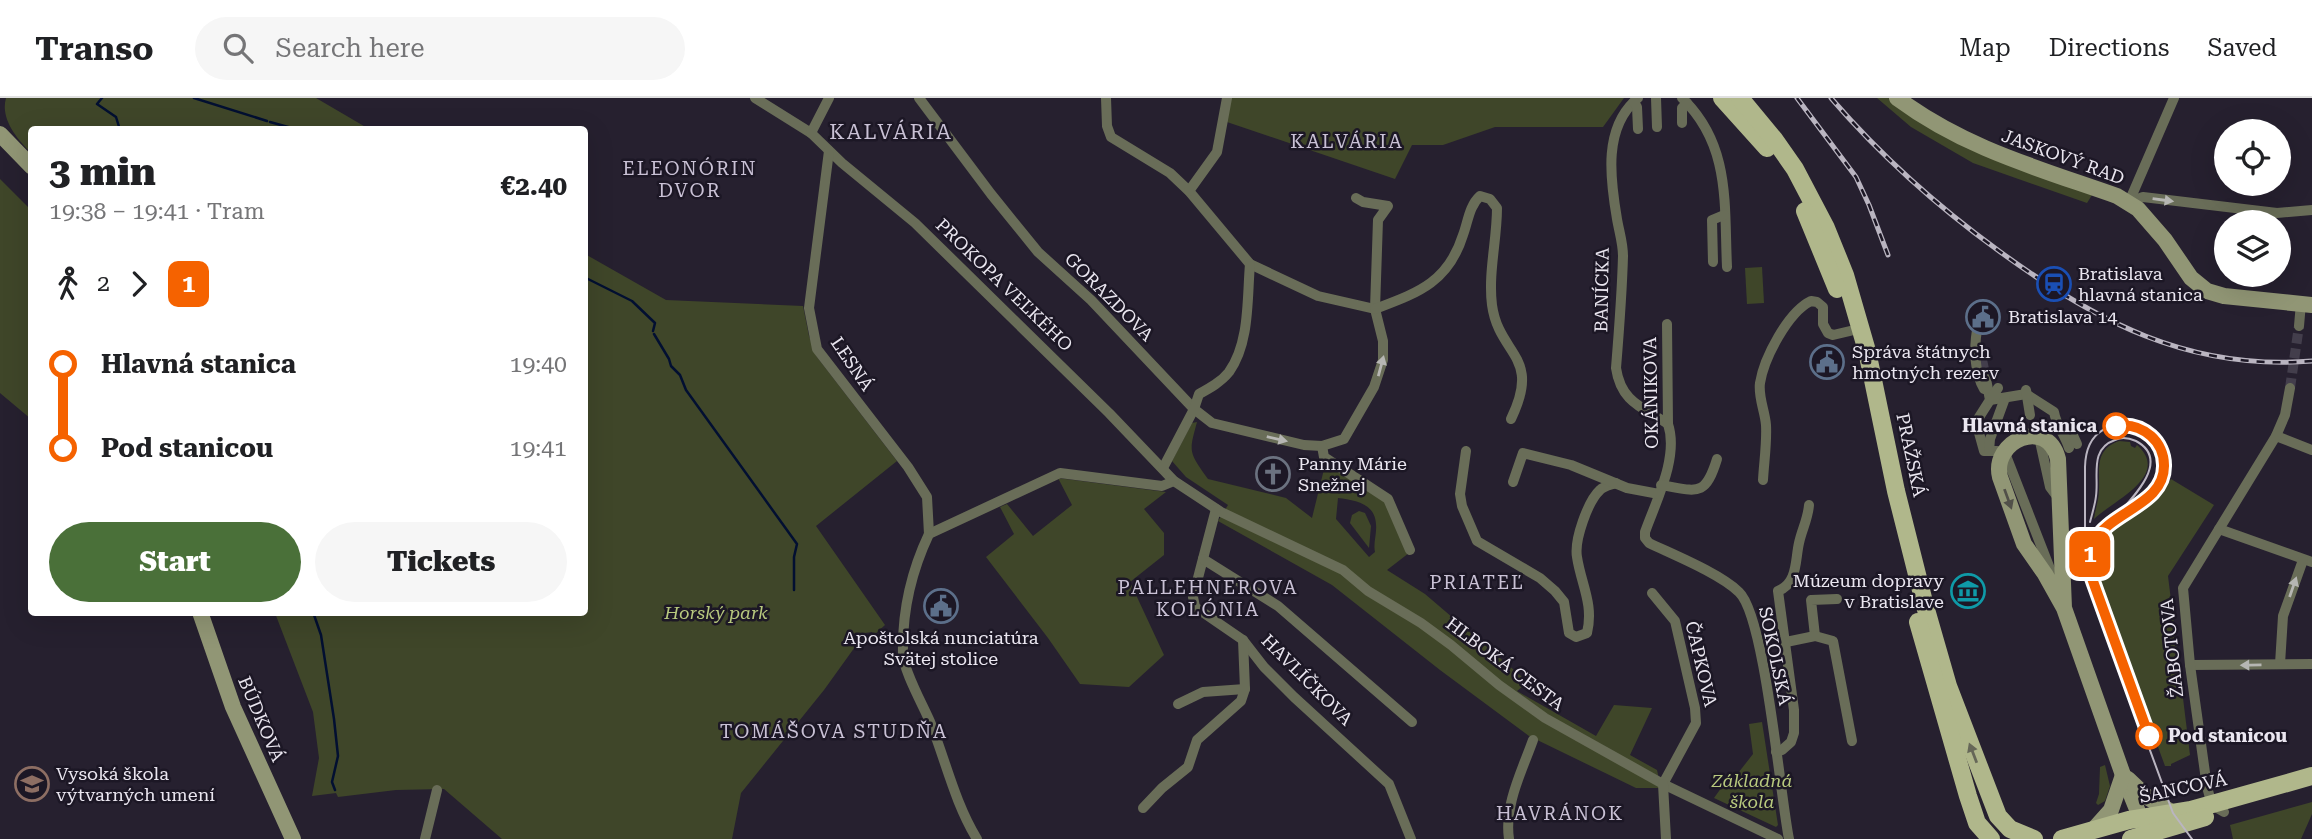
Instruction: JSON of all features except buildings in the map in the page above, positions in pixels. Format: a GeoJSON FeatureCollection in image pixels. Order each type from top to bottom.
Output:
{"type":"FeatureCollection","features":[{"type":"Feature","properties":{"kind":"main road","name":"PRAŽSKÁ"},"geometry":{"type":"LineString","coordinates":[[1722,98],[1769,151],[1794,190],[1831,270],[1870,402],[1914,610],[1945,722],[1980,831],[1991,839]]}},
{"type":"Feature","properties":{"kind":"main road","name":"PRAŽSKÁ"},"geometry":{"type":"LineString","coordinates":[[1740,98],[1769,132],[1795,169],[1826,228],[1845,275],[1867,351],[1896,491],[1929,620],[1948,686],[1998,816]]}},
{"type":"Feature","properties":{"kind":"main road","name":"ŠANCOVÁ"},"geometry":{"type":"LineString","coordinates":[[2062,839],[2094,830],[2145,832],[2312,776]]}},
{"type":"Feature","properties":{"kind":"main road","name":"ŠANCOVÁ"},"geometry":{"type":"LineString","coordinates":[[2145,832],[2173,813],[2218,808],[2312,786]]}},
{"type":"Feature","properties":{"kind":"main road"},"geometry":{"type":"LineString","coordinates":[[1998,816],[2017,833],[2034,839]]}},
{"type":"Feature","properties":{"kind":"street","name":"PROKOPA VEĽKÉHO"},"geometry":{"type":"LineString","coordinates":[[755,98],[811,134],[915,223],[1174,481],[1216,509]]}},
{"type":"Feature","properties":{"kind":"street"},"geometry":{"type":"LineString","coordinates":[[811,134],[828,98]]}},
{"type":"Feature","properties":{"kind":"street","name":"GORAZDOVA"},"geometry":{"type":"LineString","coordinates":[[919,98],[1038,252],[1091,300],[1194,409],[1212,423],[1304,445],[1322,446]]}},
{"type":"Feature","properties":{"kind":"street"},"geometry":{"type":"LineString","coordinates":[[1106,98],[1107,126],[1111,137],[1153,160],[1189,191],[1250,264],[1318,296],[1375,309],[1415,294],[1435,281],[1457,252],[1472,202],[1480,196],[1490,199],[1497,208],[1492,286],[1495,320],[1512,349],[1523,376],[1519,404],[1511,419]]}},
{"type":"Feature","properties":{"kind":"street"},"geometry":{"type":"LineString","coordinates":[[1189,191],[1217,152],[1227,98]]}},
{"type":"Feature","properties":{"kind":"street"},"geometry":{"type":"LineString","coordinates":[[1656,98],[1657,127]]}},
{"type":"Feature","properties":{"kind":"street","name":"JASKOVÝ RAD"},"geometry":{"type":"LineString","coordinates":[[1897,98],[1928,119],[1994,153],[2129,202],[2165,240],[2191,278],[2203,288],[2218,295],[2306,304]]}},
{"type":"Feature","properties":{"kind":"street"},"geometry":{"type":"LineString","coordinates":[[2129,202],[2174,98]]}},
{"type":"Feature","properties":{"kind":"street"},"geometry":{"type":"LineString","coordinates":[[1636,100],[1638,128]]}},
{"type":"Feature","properties":{"kind":"street","name":"BANÍCKA"},"geometry":{"type":"LineString","coordinates":[[1636,100],[1619,122],[1612,144],[1616,214],[1623,253],[1616,368],[1619,385],[1627,398],[1668,424]]}},
{"type":"Feature","properties":{"kind":"street"},"geometry":{"type":"LineString","coordinates":[[1682,123],[1685,100]]}},
{"type":"Feature","properties":{"kind":"street"},"geometry":{"type":"LineString","coordinates":[[1685,100],[1705,126],[1722,168],[1727,267]]}},
{"type":"Feature","properties":{"kind":"street"},"geometry":{"type":"LineString","coordinates":[[0,134],[28,163]]}},
{"type":"Feature","properties":{"kind":"street","name":"LESNÁ"},"geometry":{"type":"LineString","coordinates":[[829,151],[809,308],[817,349],[908,467],[927,497],[929,534]]}},
{"type":"Feature","properties":{"kind":"street"},"geometry":{"type":"LineString","coordinates":[[2129,202],[2143,197],[2277,213],[2312,210]]}},
{"type":"Feature","properties":{"kind":"street"},"geometry":{"type":"LineString","coordinates":[[1356,198],[1363,202],[1388,206],[1378,220],[1375,309],[1384,351],[1379,375],[1347,435],[1340,441],[1322,446],[1324,457],[1388,499],[1410,550]]}},
{"type":"Feature","properties":{"kind":"street"},"geometry":{"type":"LineString","coordinates":[[1713,262],[1712,220],[1724,215]]}},
{"type":"Feature","properties":{"kind":"street"},"geometry":{"type":"LineString","coordinates":[[1163,468],[1199,394],[1223,379],[1237,358],[1242,345],[1250,264]]}},
{"type":"Feature","properties":{"kind":"street"},"geometry":{"type":"LineString","coordinates":[[1763,480],[1766,427],[1760,382],[1773,346],[1783,329],[1802,307],[1813,301],[1819,303],[1823,309],[1828,333],[1833,335],[1850,331]]}},
{"type":"Feature","properties":{"kind":"street"},"geometry":{"type":"LineString","coordinates":[[2299,326],[2306,304]]}},
{"type":"Feature","properties":{"kind":"street","name":"OKÁNIKOVA"},"geometry":{"type":"LineString","coordinates":[[1667,324],[1668,424],[1672,450],[1645,538],[1649,543],[1684,560]]}},
{"type":"Feature","properties":{"kind":"street"},"geometry":{"type":"LineString","coordinates":[[1979,336],[1975,350],[1979,380],[1990,400]]}},
{"type":"Feature","properties":{"kind":"street"},"geometry":{"type":"LineString","coordinates":[[1986,379],[1990,400]]}},
{"type":"Feature","properties":{"kind":"street","name":"ŽABOTOVA"},"geometry":{"type":"LineString","coordinates":[[2218,808],[2207,787],[2190,664],[2183,588],[2276,436],[2285,415],[2290,388]]}},
{"type":"Feature","properties":{"kind":"street"},"geometry":{"type":"LineString","coordinates":[[2030,391],[2030,415]]}},
{"type":"Feature","properties":{"kind":"street"},"geometry":{"type":"LineString","coordinates":[[2064,608],[2057,454],[2053,446],[2039,437],[2029,436],[2014,441],[1997,452],[1984,451],[1976,422],[1990,400],[2002,393],[2030,391],[2053,412],[2056,422],[2073,446]]}},
{"type":"Feature","properties":{"kind":"street"},"geometry":{"type":"LineString","coordinates":[[2002,393],[1990,439],[1997,452],[1999,472],[2024,544],[2064,608],[2145,832]]}},
{"type":"Feature","properties":{"kind":"street"},"geometry":{"type":"LineString","coordinates":[[2276,436],[2312,450]]}},
{"type":"Feature","properties":{"kind":"street"},"geometry":{"type":"LineString","coordinates":[[1466,451],[1460,494],[1462,506],[1477,541],[1540,578],[1555,591],[1564,602],[1569,633],[1576,638],[1587,633],[1590,619],[1588,594],[1576,546],[1600,489],[1616,483]]}},
{"type":"Feature","properties":{"kind":"street"},"geometry":{"type":"LineString","coordinates":[[1513,482],[1523,453],[1571,465],[1616,483],[1660,490],[1692,490],[1703,488],[1710,479],[1717,459]]}},
{"type":"Feature","properties":{"kind":"street"},"geometry":{"type":"LineString","coordinates":[[977,839],[952,788],[932,726],[902,658],[906,611],[914,566],[929,534],[1060,473],[1161,486],[1174,481]]}},
{"type":"Feature","properties":{"kind":"street","name":"SOKOLSKÁ"},"geometry":{"type":"LineString","coordinates":[[1776,752],[1791,743],[1794,733],[1794,710],[1778,591],[1784,589],[1792,580],[1799,542],[1808,519],[1809,505]]}},
{"type":"Feature","properties":{"kind":"street","name":"HAVLÍČKOVA"},"geometry":{"type":"LineString","coordinates":[[1216,509],[1194,597],[1195,607],[1243,640],[1264,667],[1294,697],[1390,784],[1410,839]]}},
{"type":"Feature","properties":{"kind":"street","name":"HLBOKÁ CESTA"},"geometry":{"type":"LineString","coordinates":[[1216,509],[1343,570],[1368,591],[1451,645],[1499,685],[1545,718],[1663,785],[1779,839]]}},
{"type":"Feature","properties":{"kind":"street"},"geometry":{"type":"LineString","coordinates":[[2218,529],[2308,561],[2283,616],[2280,664]]}},
{"type":"Feature","properties":{"kind":"street"},"geometry":{"type":"LineString","coordinates":[[1203,559],[1278,606],[1412,722]]}},
{"type":"Feature","properties":{"kind":"street","name":"SOKOLSKÁ"},"geometry":{"type":"LineString","coordinates":[[1684,560],[1738,591],[1748,606],[1758,639],[1789,839]]}},
{"type":"Feature","properties":{"kind":"street","name":"ČAPKOVA"},"geometry":{"type":"LineString","coordinates":[[1652,593],[1675,621],[1696,723],[1663,785]]}},
{"type":"Feature","properties":{"kind":"street"},"geometry":{"type":"LineString","coordinates":[[1837,599],[1811,600],[1815,636],[1833,641],[1852,741]]}},
{"type":"Feature","properties":{"kind":"street","name":"BÚDKOVÁ"},"geometry":{"type":"LineString","coordinates":[[201,616],[233,707],[293,839]]}},
{"type":"Feature","properties":{"kind":"street","name":"SOKOLSKÁ"},"geometry":{"type":"LineString","coordinates":[[1786,642],[1815,636]]}},
{"type":"Feature","properties":{"kind":"street"},"geometry":{"type":"LineString","coordinates":[[1143,808],[1188,767],[1197,740],[1241,701],[1245,689],[1243,640]]}},
{"type":"Feature","properties":{"kind":"street"},"geometry":{"type":"LineString","coordinates":[[2190,664],[2312,664]]}},
{"type":"Feature","properties":{"kind":"street"},"geometry":{"type":"LineString","coordinates":[[1178,704],[1203,692],[1245,689]]}},
{"type":"Feature","properties":{"kind":"street"},"geometry":{"type":"LineString","coordinates":[[1508,839],[1510,804],[1533,740]]}},
{"type":"Feature","properties":{"kind":"street"},"geometry":{"type":"LineString","coordinates":[[2123,775],[2147,797],[2173,813]]}},
{"type":"Feature","properties":{"kind":"street"},"geometry":{"type":"LineString","coordinates":[[2094,830],[2111,810],[2123,775]]}},
{"type":"Feature","properties":{"kind":"street"},"geometry":{"type":"LineString","coordinates":[[1663,785],[1666,839]]}},
{"type":"Feature","properties":{"kind":"street"},"geometry":{"type":"LineString","coordinates":[[425,839],[437,790]]}},
{"type":"Feature","properties":{"kind":"street","name":"PRAŽSKÁ"},"geometry":{"type":"LineString","coordinates":[[1998,816],[2004,839]]}},
{"type":"Feature","properties":{"kind":"green space"},"geometry":{"type":"Polygon","coordinates":[[[6,98],[316,98],[364,126],[28,126],[28,150],[15,135],[5,113],[6,98]]]}},
{"type":"Feature","properties":{"kind":"green space","name":"KALVÁRIA"},"geometry":{"type":"Polygon","coordinates":[[[1227,98],[1624,98],[1603,127],[1495,127],[1443,145],[1412,145],[1395,179],[1224,121],[1227,98]]]}},
{"type":"Feature","properties":{"kind":"green space"},"geometry":{"type":"Polygon","coordinates":[[[1877,98],[1889,98],[1904,110],[2092,195],[2087,203],[1973,163],[1911,127],[1877,98]]]}},
{"type":"Feature","properties":{"kind":"green space"},"geometry":{"type":"Polygon","coordinates":[[[0,179],[28,207],[28,416],[0,393],[0,179]]]}},
{"type":"Feature","properties":{"kind":"green space","name":"Horský park"},"geometry":{"type":"Polygon","coordinates":[[[588,256],[666,300],[803,306],[809,336],[817,357],[897,461],[816,526],[885,625],[874,635],[872,632],[865,633],[824,690],[741,793],[732,839],[502,839],[444,789],[396,790],[338,797],[336,793],[312,796],[319,758],[313,712],[276,616],[588,616],[588,256]]]}},
{"type":"Feature","properties":{"kind":"green space"},"geometry":{"type":"Polygon","coordinates":[[[1762,267],[1764,303],[1747,304],[1745,268],[1762,267]]]}},
{"type":"Feature","properties":{"kind":"green space"},"geometry":{"type":"Polygon","coordinates":[[[1197,422],[1192,451],[1208,479],[1286,498],[1312,518],[1326,461],[1386,500],[1409,553],[1387,570],[1425,594],[1528,682],[1517,691],[1596,736],[1614,705],[1652,708],[1630,755],[1657,770],[1661,788],[1636,788],[1529,736],[1332,585],[1218,521],[1228,505],[1186,477],[1172,461],[1192,423],[1197,422]],[[1338,498],[1336,519],[1369,557],[1375,552],[1376,528],[1372,511],[1363,504],[1338,498]]]}},
{"type":"Feature","properties":{"kind":"green space"},"geometry":{"type":"Polygon","coordinates":[[[2119,441],[2130,442],[2135,448],[2137,445],[2146,456],[2148,467],[2135,487],[2094,519],[2099,494],[2100,461],[2105,450],[2119,441]]]}},
{"type":"Feature","properties":{"kind":"green space"},"geometry":{"type":"Polygon","coordinates":[[[1058,478],[1166,492],[1144,509],[1164,533],[1164,555],[1130,582],[1164,655],[1129,687],[1080,684],[986,557],[1014,534],[1000,507],[1007,504],[1033,536],[1072,505],[1058,478]]]}},
{"type":"Feature","properties":{"kind":"green space"},"geometry":{"type":"Polygon","coordinates":[[[2171,479],[2214,505],[2168,576],[2190,755],[2171,766],[2165,766],[2096,578],[2094,560],[2099,546],[2108,534],[2149,503],[2171,479]]]}},
{"type":"Feature","properties":{"kind":"green space"},"geometry":{"type":"Polygon","coordinates":[[[1359,511],[1365,513],[1371,526],[1369,548],[1350,523],[1352,515],[1359,511]]]}},
{"type":"Feature","properties":{"kind":"green space","name":"Základná škola"},"geometry":{"type":"Polygon","coordinates":[[[1762,722],[1778,825],[1776,827],[1714,798],[1724,784],[1728,786],[1753,754],[1749,724],[1762,722]]]}},
{"type":"Feature","properties":{"kind":"green space"},"geometry":{"type":"Polygon","coordinates":[[[2105,765],[2110,786],[2105,801],[2098,805],[2096,803],[2100,767],[2105,765]]]}},
{"type":"Feature","properties":{"kind":"green space"},"geometry":{"type":"Polygon","coordinates":[[[2312,802],[2312,814],[2301,839],[2233,839],[2230,825],[2312,802]]]}},
{"type":"Feature","properties":{"kind":"waterway"},"geometry":{"type":"LineString","coordinates":[[102,98],[97,104],[116,117],[119,126]]}},
{"type":"Feature","properties":{"kind":"waterway"},"geometry":{"type":"LineString","coordinates":[[194,98],[267,121]]}},
{"type":"Feature","properties":{"kind":"waterway"},"geometry":{"type":"LineString","coordinates":[[270,122],[284,126]]}},
{"type":"Feature","properties":{"kind":"waterway"},"geometry":{"type":"LineString","coordinates":[[588,279],[632,301],[655,323],[653,331]]}},
{"type":"Feature","properties":{"kind":"waterway"},"geometry":{"type":"LineString","coordinates":[[654,334],[671,366],[680,375],[686,390],[797,544],[794,557],[794,590]]}},
{"type":"Feature","properties":{"kind":"waterway"},"geometry":{"type":"LineString","coordinates":[[314,616],[321,635],[334,719],[338,756],[332,782],[335,790]]}},
{"type":"Feature","properties":{"kind":"tunnel"},"geometry":{"type":"LineString","coordinates":[[2290,388],[2299,326]]}},
{"type":"Feature","properties":{"kind":"tunnel"},"geometry":{"type":"LineString","coordinates":[[1979,345],[1986,379]]}},
{"type":"Feature","properties":{"kind":"tram line","name":"1"},"geometry":{"type":"LineString","coordinates":[[2116,426],[2132,426],[2147,433],[2158,444],[2164,461],[2162,477],[2155,490],[2104,529],[2095,539],[2090,558],[2094,584],[2149,736]]}},
{"type":"Feature","properties":{"kind":"tram line"},"geometry":{"type":"LineString","coordinates":[[2104,529],[2151,495],[2165,469],[2162,452],[2152,438],[2137,428],[2119,426],[2103,430],[2090,444],[2085,467],[2085,573],[2173,813],[2192,839]]}},
{"type":"Feature","properties":{"kind":"tram line"},"geometry":{"type":"LineString","coordinates":[[2090,522],[2101,450],[2117,439],[2136,441],[2148,451],[2151,464],[2146,477],[2138,491],[2095,540],[2090,560]]}},
{"type":"Feature","properties":{"kind":"railway"},"geometry":{"type":"LineString","coordinates":[[1797,98],[1856,177],[1888,255]]}},
{"type":"Feature","properties":{"kind":"railway"},"geometry":{"type":"LineString","coordinates":[[1831,98],[1890,160],[1954,216],[1999,251],[2071,299],[2145,336],[2184,349],[2225,358],[2267,362],[2312,361]]}},
{"type":"Feature","properties":{"kind":"place","name":"Bratislava hlavná stanica"},"geometry":{"type":"Point","coordinates":[2054,284]}},
{"type":"Feature","properties":{"kind":"place","name":"Bratislava 14"},"geometry":{"type":"Point","coordinates":[1983,317]}},
{"type":"Feature","properties":{"kind":"place","name":"Správa štátnych hmotných rezerv"},"geometry":{"type":"Point","coordinates":[1827,362]}},
{"type":"Feature","properties":{"kind":"place","name":"Hlavná stanica"},"geometry":{"type":"Point","coordinates":[2116,426]}},
{"type":"Feature","properties":{"kind":"place","name":"Panny Márie Snežnej"},"geometry":{"type":"Point","coordinates":[1273,474]}},
{"type":"Feature","properties":{"kind":"place","name":"Múzeum dopravy v Bratislave"},"geometry":{"type":"Point","coordinates":[1968,591]}},
{"type":"Feature","properties":{"kind":"place","name":"Apoštolská nunciatúra Svätej stolice"},"geometry":{"type":"Point","coordinates":[941,606]}},
{"type":"Feature","properties":{"kind":"place","name":"Pod stanicou"},"geometry":{"type":"Point","coordinates":[2149,736]}},
{"type":"Feature","properties":{"kind":"place","name":"Vysoká škola výtvarných umení"},"geometry":{"type":"Point","coordinates":[32,784]}},
{"type":"Feature","properties":{"kind":"district","name":"KALVÁRIA"},"geometry":{"type":"Point","coordinates":[891,132]}},
{"type":"Feature","properties":{"kind":"district","name":"KALVÁRIA"},"geometry":{"type":"Point","coordinates":[1347,141]}},
{"type":"Feature","properties":{"kind":"district","name":"ELEONÓRIN DVOR"},"geometry":{"type":"Point","coordinates":[690,179]}},
{"type":"Feature","properties":{"kind":"district","name":"PRIATEĽ"},"geometry":{"type":"Point","coordinates":[1477,582]}},
{"type":"Feature","properties":{"kind":"district","name":"PALLEHNEROVA KOLÓNIA"},"geometry":{"type":"Point","coordinates":[1208,598]}},
{"type":"Feature","properties":{"kind":"district","name":"TOMÁŠOVA STUDŇA"},"geometry":{"type":"Point","coordinates":[834,731]}},
{"type":"Feature","properties":{"kind":"district","name":"HAVRÁNOK"},"geometry":{"type":"Point","coordinates":[1560,813]}}]}
